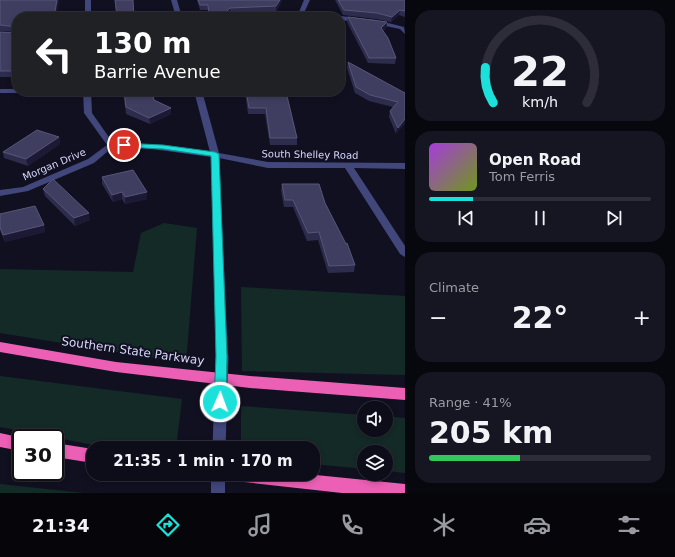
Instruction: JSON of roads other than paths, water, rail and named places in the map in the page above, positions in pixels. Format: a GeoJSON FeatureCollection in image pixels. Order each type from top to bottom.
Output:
{"type":"FeatureCollection","features":[{"type":"Feature","properties":{"kind":"highway","name":"Southern State Parkway"},"geometry":{"type":"LineString","coordinates":[[0,347],[116,367],[242,381],[405,394]]}},
{"type":"Feature","properties":{"kind":"highway"},"geometry":{"type":"LineString","coordinates":[[0,440],[12,442]]}},
{"type":"Feature","properties":{"kind":"highway"},"geometry":{"type":"LineString","coordinates":[[64,451],[86,455]]}},
{"type":"Feature","properties":{"kind":"highway"},"geometry":{"type":"LineString","coordinates":[[301,481],[405,492]]}},
{"type":"Feature","properties":{"kind":"street"},"geometry":{"type":"LineString","coordinates":[[88,0],[88,12]]}},
{"type":"Feature","properties":{"kind":"street"},"geometry":{"type":"LineString","coordinates":[[174,0],[178,12]]}},
{"type":"Feature","properties":{"kind":"street"},"geometry":{"type":"LineString","coordinates":[[302,12],[307,0]]}},
{"type":"Feature","properties":{"kind":"street"},"geometry":{"type":"LineString","coordinates":[[345,19],[376,22],[402,28],[405,32]]}},
{"type":"Feature","properties":{"kind":"street"},"geometry":{"type":"LineString","coordinates":[[0,91],[12,91]]}},
{"type":"Feature","properties":{"kind":"street"},"geometry":{"type":"LineString","coordinates":[[87,96],[88,113],[111,145]]}},
{"type":"Feature","properties":{"kind":"street"},"geometry":{"type":"LineString","coordinates":[[199,96],[215,154],[222,357],[219,441]]}},
{"type":"Feature","properties":{"kind":"street","name":"South Shelley Road"},"geometry":{"type":"LineString","coordinates":[[111,145],[163,147],[215,154],[268,165],[349,167],[405,166]]}},
{"type":"Feature","properties":{"kind":"street","name":"Morgan Drive"},"geometry":{"type":"LineString","coordinates":[[0,193],[25,189],[91,162],[111,145]]}},
{"type":"Feature","properties":{"kind":"street"},"geometry":{"type":"LineString","coordinates":[[349,167],[405,254]]}},
{"type":"Feature","properties":{"kind":"street"},"geometry":{"type":"LineString","coordinates":[[218,481],[218,493]]}}]}
